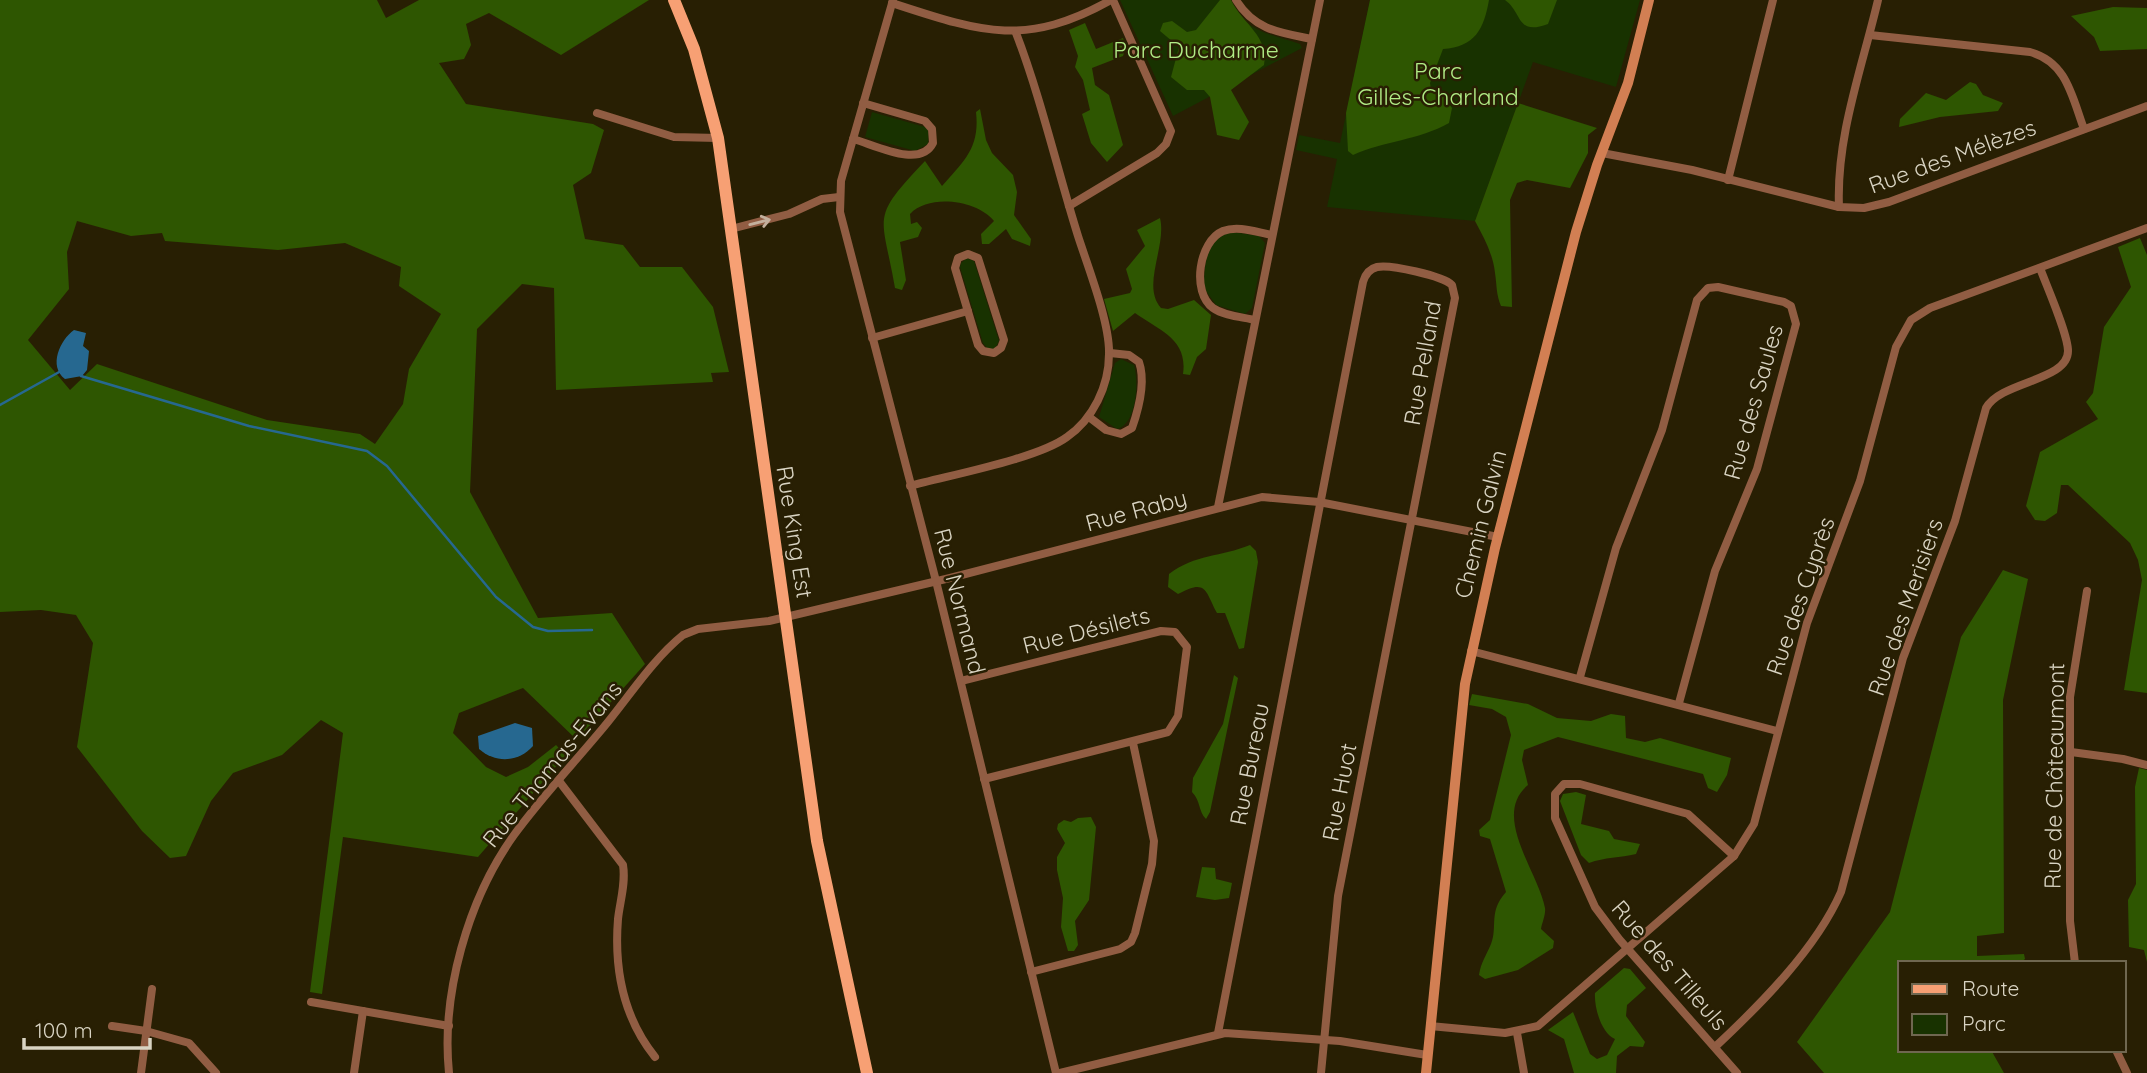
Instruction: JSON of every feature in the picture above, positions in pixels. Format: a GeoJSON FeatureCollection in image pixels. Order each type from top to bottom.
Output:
{"type":"FeatureCollection","features":[{"type":"Feature","properties":{"kind":"main road","name":"Rue King Est"},"geometry":{"type":"LineString","coordinates":[[674,0],[698,60],[718,138],[819,856],[867,1073]]}},
{"type":"Feature","properties":{"kind":"street"},"geometry":{"type":"LineString","coordinates":[[892,1],[945,20],[1016,33],[1064,23],[1112,0],[1171,131],[1166,144],[1157,153],[1069,206]]}},
{"type":"Feature","properties":{"kind":"street"},"geometry":{"type":"LineString","coordinates":[[1236,0],[1249,18],[1265,29],[1312,39]]}},
{"type":"Feature","properties":{"kind":"street"},"geometry":{"type":"LineString","coordinates":[[1218,507],[1320,0]]}},
{"type":"Feature","properties":{"kind":"street","name":"Chemin Galvin"},"geometry":{"type":"LineString","coordinates":[[1426,1073],[1450,810],[1471,650],[1576,232],[1628,83],[1649,0]]}},
{"type":"Feature","properties":{"kind":"street"},"geometry":{"type":"LineString","coordinates":[[1728,180],[1773,0]]}},
{"type":"Feature","properties":{"kind":"street"},"geometry":{"type":"LineString","coordinates":[[1839,207],[1842,149],[1878,0]]}},
{"type":"Feature","properties":{"kind":"street","name":"Rue Normand"},"geometry":{"type":"LineString","coordinates":[[892,1],[839,197],[842,223],[936,581],[1058,1073]]}},
{"type":"Feature","properties":{"kind":"street"},"geometry":{"type":"LineString","coordinates":[[910,485],[1043,450],[1068,437],[1089,416],[1103,388],[1110,353],[1016,33]]}},
{"type":"Feature","properties":{"kind":"street"},"geometry":{"type":"LineString","coordinates":[[1870,35],[2030,52],[2046,57],[2064,76],[2084,129]]}},
{"type":"Feature","properties":{"kind":"street"},"geometry":{"type":"LineString","coordinates":[[853,139],[913,156],[926,153],[933,143],[932,129],[925,121],[863,103]]}},
{"type":"Feature","properties":{"kind":"street","name":"Rue des Mélèzes"},"geometry":{"type":"LineString","coordinates":[[1602,153],[1839,207],[1864,208],[1889,202],[2147,106]]}},
{"type":"Feature","properties":{"kind":"street"},"geometry":{"type":"LineString","coordinates":[[597,113],[674,137],[718,138]]}},
{"type":"Feature","properties":{"kind":"street"},"geometry":{"type":"LineString","coordinates":[[731,229],[789,214],[822,199],[839,197]]}},
{"type":"Feature","properties":{"kind":"street","name":"Rue des Cyprès"},"geometry":{"type":"LineString","coordinates":[[1517,1033],[1549,1019],[1629,950],[1734,856],[1754,824],[1777,731],[1815,600],[1860,481],[1902,332],[1911,320],[1930,308],[2147,228]]}},
{"type":"Feature","properties":{"kind":"street"},"geometry":{"type":"LineString","coordinates":[[1255,320],[1220,311],[1206,301],[1200,282],[1204,257],[1213,237],[1228,229],[1272,235]]}},
{"type":"Feature","properties":{"kind":"street"},"geometry":{"type":"LineString","coordinates":[[968,254],[978,258],[1004,341],[998,351],[990,354],[980,349],[968,311],[955,265],[961,256],[968,254]]}},
{"type":"Feature","properties":{"kind":"street","name":"Rue Pelland"},"geometry":{"type":"LineString","coordinates":[[1319,502],[1364,277],[1378,267],[1441,278],[1452,285],[1455,298],[1412,520]]}},
{"type":"Feature","properties":{"kind":"street","name":"Rue des Merisiers"},"geometry":{"type":"LineString","coordinates":[[1715,1047],[1764,999],[1825,921],[1841,892],[1903,658],[1955,521],[1986,408],[1997,395],[2058,369],[2067,359],[2067,345],[2040,268]]}},
{"type":"Feature","properties":{"kind":"street","name":"Rue des Saules"},"geometry":{"type":"LineString","coordinates":[[1580,677],[1616,548],[1662,430],[1698,300],[1708,288],[1718,287],[1784,303],[1791,306],[1796,324],[1757,469],[1715,572],[1679,703]]}},
{"type":"Feature","properties":{"kind":"street"},"geometry":{"type":"LineString","coordinates":[[872,338],[968,311]]}},
{"type":"Feature","properties":{"kind":"street"},"geometry":{"type":"LineString","coordinates":[[1089,416],[1107,430],[1121,434],[1132,428],[1137,415],[1142,379],[1139,362],[1129,355],[1110,353]]}},
{"type":"Feature","properties":{"kind":"street","name":"Rue Raby"},"geometry":{"type":"LineString","coordinates":[[786,616],[936,581],[1262,497],[1319,502],[1498,537]]}},
{"type":"Feature","properties":{"kind":"street","name":"Rue Bureau"},"geometry":{"type":"LineString","coordinates":[[1218,1033],[1319,502]]}},
{"type":"Feature","properties":{"kind":"street","name":"Rue Huot"},"geometry":{"type":"LineString","coordinates":[[1321,1073],[1338,896],[1412,520]]}},
{"type":"Feature","properties":{"kind":"street","name":"Rue de Châteaumont"},"geometry":{"type":"LineString","coordinates":[[2075,961],[2070,921],[2071,683],[2087,590]]}},
{"type":"Feature","properties":{"kind":"street","name":"Rue Thomas-Evans"},"geometry":{"type":"LineString","coordinates":[[449,1073],[449,1026],[463,947],[485,887],[513,836],[683,635],[698,629],[786,616]]}},
{"type":"Feature","properties":{"kind":"street","name":"Rue Désilets"},"geometry":{"type":"LineString","coordinates":[[961,681],[1150,632],[1175,632],[1185,641],[1189,653],[1178,716],[1168,732],[984,779]]}},
{"type":"Feature","properties":{"kind":"street"},"geometry":{"type":"LineString","coordinates":[[1471,650],[1777,731]]}},
{"type":"Feature","properties":{"kind":"street"},"geometry":{"type":"LineString","coordinates":[[1031,972],[1120,949],[1127,946],[1135,933],[1152,864],[1154,841],[1133,743]]}},
{"type":"Feature","properties":{"kind":"street"},"geometry":{"type":"LineString","coordinates":[[2071,752],[2123,758],[2147,765]]}},
{"type":"Feature","properties":{"kind":"street"},"geometry":{"type":"LineString","coordinates":[[559,781],[623,865],[617,936],[620,980],[635,1028],[655,1057]]}},
{"type":"Feature","properties":{"kind":"street","name":"Rue des Tilleuls"},"geometry":{"type":"LineString","coordinates":[[1734,856],[1688,814],[1580,785],[1564,784],[1553,801],[1555,818],[1589,896],[1629,950],[1737,1073]]}},
{"type":"Feature","properties":{"kind":"street"},"geometry":{"type":"LineString","coordinates":[[141,1073],[152,989]]}},
{"type":"Feature","properties":{"kind":"street"},"geometry":{"type":"LineString","coordinates":[[311,1002],[449,1026]]}},
{"type":"Feature","properties":{"kind":"street"},"geometry":{"type":"LineString","coordinates":[[354,1073],[363,1011]]}},
{"type":"Feature","properties":{"kind":"street"},"geometry":{"type":"LineString","coordinates":[[111,1026],[146,1031],[189,1043],[216,1073]]}},
{"type":"Feature","properties":{"kind":"street"},"geometry":{"type":"LineString","coordinates":[[1430,1026],[1517,1033],[1524,1073]]}},
{"type":"Feature","properties":{"kind":"street"},"geometry":{"type":"LineString","coordinates":[[1058,1073],[1218,1033],[1326,1040],[1427,1055]]}},
{"type":"Feature","properties":{"kind":"street"},"geometry":{"type":"LineString","coordinates":[[2117,1052],[2127,1073]]}},
{"type":"Feature","properties":{"kind":"green space"},"geometry":{"type":"Polygon","coordinates":[[[0,0],[377,0],[386,18],[419,0],[649,0],[561,55],[489,13],[466,24],[471,45],[464,59],[439,63],[466,104],[593,124],[604,130],[591,173],[573,185],[585,239],[623,245],[640,267],[682,267],[713,307],[729,372],[711,373],[713,382],[556,390],[554,288],[522,284],[477,329],[470,492],[538,618],[612,613],[645,664],[577,740],[523,688],[459,713],[453,733],[486,767],[506,777],[528,767],[556,745],[566,755],[478,857],[343,837],[322,994],[310,992],[343,733],[321,720],[282,755],[233,773],[211,801],[186,856],[170,858],[142,831],[77,747],[93,643],[76,615],[41,610],[0,612],[0,0]],[[77,221],[67,252],[69,289],[28,340],[70,390],[97,364],[267,420],[360,434],[375,444],[403,404],[409,369],[441,314],[399,286],[401,267],[345,243],[278,250],[165,241],[162,233],[131,236],[77,221]]]}},
{"type":"Feature","properties":{"kind":"green space","name":"Parc Ducharme"},"geometry":{"type":"Polygon","coordinates":[[[1120,0],[1231,0],[1251,26],[1300,44],[1302,48],[1173,116],[1120,0]]]}},
{"type":"Feature","properties":{"kind":"green space"},"geometry":{"type":"Polygon","coordinates":[[[1220,0],[1231,0],[1259,38],[1265,55],[1264,65],[1231,90],[1249,122],[1239,140],[1217,135],[1210,97],[1204,90],[1187,90],[1171,77],[1179,47],[1160,31],[1163,23],[1172,21],[1187,32],[1196,30],[1220,0]]]}},
{"type":"Feature","properties":{"kind":"green space","name":"Parc Gilles-Charland"},"geometry":{"type":"Polygon","coordinates":[[[1370,0],[1640,0],[1616,87],[1533,62],[1475,221],[1327,207],[1337,159],[1296,150],[1299,135],[1340,143],[1370,0]]]}},
{"type":"Feature","properties":{"kind":"green space"},"geometry":{"type":"Polygon","coordinates":[[[1370,0],[1489,0],[1481,28],[1463,45],[1443,49],[1430,83],[1431,89],[1443,96],[1452,108],[1449,123],[1426,133],[1353,155],[1348,151],[1346,113],[1370,0]]]}},
{"type":"Feature","properties":{"kind":"green space"},"geometry":{"type":"Polygon","coordinates":[[[1505,0],[1557,0],[1548,24],[1530,27],[1521,21],[1505,0]]]}},
{"type":"Feature","properties":{"kind":"green space"},"geometry":{"type":"Polygon","coordinates":[[[2113,7],[2147,8],[2147,49],[2100,51],[2094,37],[2071,16],[2113,7]]]}},
{"type":"Feature","properties":{"kind":"green space"},"geometry":{"type":"Polygon","coordinates":[[[1085,23],[1096,49],[1123,38],[1126,47],[1123,56],[1092,68],[1095,85],[1109,95],[1123,145],[1107,162],[1091,143],[1082,114],[1090,110],[1083,80],[1075,67],[1078,56],[1069,30],[1085,23]]]}},
{"type":"Feature","properties":{"kind":"green space"},"geometry":{"type":"Polygon","coordinates":[[[1970,82],[1976,84],[1983,95],[2003,103],[1998,111],[1940,117],[1899,127],[1900,119],[1926,93],[1946,100],[1970,82]]]}},
{"type":"Feature","properties":{"kind":"green space"},"geometry":{"type":"Polygon","coordinates":[[[1518,103],[1597,128],[1588,135],[1588,153],[1570,188],[1527,180],[1517,183],[1510,200],[1512,307],[1501,306],[1492,259],[1475,221],[1518,103]]]}},
{"type":"Feature","properties":{"kind":"green space"},"geometry":{"type":"Polygon","coordinates":[[[980,109],[986,140],[992,153],[1013,175],[1017,192],[1014,215],[1031,239],[1030,246],[1012,239],[1006,229],[989,244],[982,244],[981,234],[994,221],[987,214],[966,204],[929,203],[910,214],[911,224],[917,222],[922,228],[918,237],[900,242],[906,280],[902,290],[895,288],[884,230],[887,207],[925,161],[942,186],[973,145],[976,112],[980,109]]]}},
{"type":"Feature","properties":{"kind":"green space"},"geometry":{"type":"Polygon","coordinates":[[[872,112],[925,127],[929,130],[928,144],[915,151],[865,137],[872,112]]]}},
{"type":"Feature","properties":{"kind":"green space"},"geometry":{"type":"Polygon","coordinates":[[[1160,218],[1160,241],[1153,289],[1156,299],[1161,308],[1168,309],[1194,300],[1211,315],[1206,349],[1197,357],[1190,375],[1183,374],[1181,352],[1177,344],[1135,313],[1113,331],[1104,299],[1130,293],[1132,289],[1126,269],[1145,246],[1137,230],[1160,218]]]}},
{"type":"Feature","properties":{"kind":"green space"},"geometry":{"type":"Polygon","coordinates":[[[1233,232],[1259,236],[1265,243],[1252,308],[1245,314],[1216,305],[1204,288],[1208,253],[1217,240],[1233,232]]]}},
{"type":"Feature","properties":{"kind":"green space"},"geometry":{"type":"Polygon","coordinates":[[[2140,238],[2147,255],[2147,693],[2124,690],[2142,580],[2138,560],[2130,543],[2068,485],[2061,485],[2057,513],[2045,521],[2035,520],[2026,506],[2040,452],[2098,419],[2086,402],[2093,393],[2104,327],[2131,287],[2118,247],[2140,238]]]}},
{"type":"Feature","properties":{"kind":"green space"},"geometry":{"type":"Polygon","coordinates":[[[967,258],[974,261],[999,341],[995,349],[989,350],[983,343],[960,267],[967,258]]]}},
{"type":"Feature","properties":{"kind":"green space"},"geometry":{"type":"Polygon","coordinates":[[[1121,359],[1134,365],[1136,391],[1129,419],[1117,429],[1099,417],[1115,363],[1121,359]]]}},
{"type":"Feature","properties":{"kind":"green space"},"geometry":{"type":"Polygon","coordinates":[[[1250,545],[1256,551],[1258,562],[1244,648],[1239,649],[1225,613],[1217,613],[1204,589],[1195,587],[1178,594],[1168,587],[1169,574],[1198,559],[1250,545]]]}},
{"type":"Feature","properties":{"kind":"green space"},"geometry":{"type":"Polygon","coordinates":[[[2003,570],[2028,579],[2003,700],[2004,933],[1977,936],[1977,956],[2024,954],[2025,959],[1898,961],[1898,1052],[1992,1052],[2004,1073],[1824,1073],[1797,1042],[1890,912],[1961,637],[2003,570]]]}},
{"type":"Feature","properties":{"kind":"green space"},"geometry":{"type":"Polygon","coordinates":[[[1234,675],[1238,678],[1210,812],[1206,819],[1192,792],[1193,778],[1223,724],[1234,675]]]}},
{"type":"Feature","properties":{"kind":"green space"},"geometry":{"type":"Polygon","coordinates":[[[1472,694],[1528,704],[1557,718],[1591,721],[1611,714],[1625,716],[1626,738],[1645,742],[1660,738],[1731,758],[1727,775],[1717,792],[1708,788],[1703,774],[1558,737],[1524,750],[1522,760],[1528,785],[1518,798],[1514,812],[1515,828],[1545,908],[1541,929],[1554,941],[1553,948],[1518,970],[1485,979],[1479,975],[1480,970],[1493,937],[1497,906],[1506,892],[1490,839],[1480,836],[1479,830],[1490,820],[1511,735],[1506,717],[1492,709],[1469,705],[1472,694]]]}},
{"type":"Feature","properties":{"kind":"green space"},"geometry":{"type":"Polygon","coordinates":[[[2139,768],[2147,770],[2147,962],[2144,950],[2129,947],[2128,900],[2136,884],[2135,787],[2139,768]]]}},
{"type":"Feature","properties":{"kind":"green space"},"geometry":{"type":"Polygon","coordinates":[[[1576,792],[1586,795],[1581,824],[1609,831],[1614,839],[1640,844],[1636,854],[1589,863],[1581,855],[1560,801],[1563,794],[1576,792]]]}},
{"type":"Feature","properties":{"kind":"green space"},"geometry":{"type":"Polygon","coordinates":[[[1091,817],[1096,827],[1089,900],[1075,921],[1078,945],[1074,951],[1068,951],[1061,927],[1063,898],[1057,870],[1057,857],[1065,843],[1057,829],[1058,824],[1064,820],[1071,822],[1078,818],[1091,817]]]}},
{"type":"Feature","properties":{"kind":"green space"},"geometry":{"type":"Polygon","coordinates":[[[1202,867],[1215,868],[1216,879],[1232,883],[1229,898],[1215,900],[1196,897],[1202,867]]]}},
{"type":"Feature","properties":{"kind":"green space"},"geometry":{"type":"Polygon","coordinates":[[[1624,968],[1630,969],[1646,988],[1627,1005],[1626,1016],[1645,1042],[1643,1047],[1630,1046],[1617,1056],[1616,1073],[1574,1073],[1564,1039],[1548,1030],[1573,1012],[1590,1054],[1597,1059],[1607,1055],[1615,1039],[1599,1019],[1595,993],[1624,968]]]}},
{"type":"Feature","properties":{"kind":"water"},"geometry":{"type":"Polygon","coordinates":[[[74,330],[86,333],[83,346],[89,351],[87,370],[82,376],[65,379],[57,367],[58,353],[64,340],[74,330]]]}},
{"type":"Feature","properties":{"kind":"water"},"geometry":{"type":"Polygon","coordinates":[[[515,723],[532,728],[533,746],[527,752],[514,758],[499,759],[479,749],[478,736],[515,723]]]}},
{"type":"Feature","properties":{"kind":"waterway"},"geometry":{"type":"LineString","coordinates":[[0,405],[61,371]]}},
{"type":"Feature","properties":{"kind":"waterway"},"geometry":{"type":"LineString","coordinates":[[81,376],[249,426],[367,451],[387,466],[496,597],[533,627],[548,631],[592,630]]}}]}
